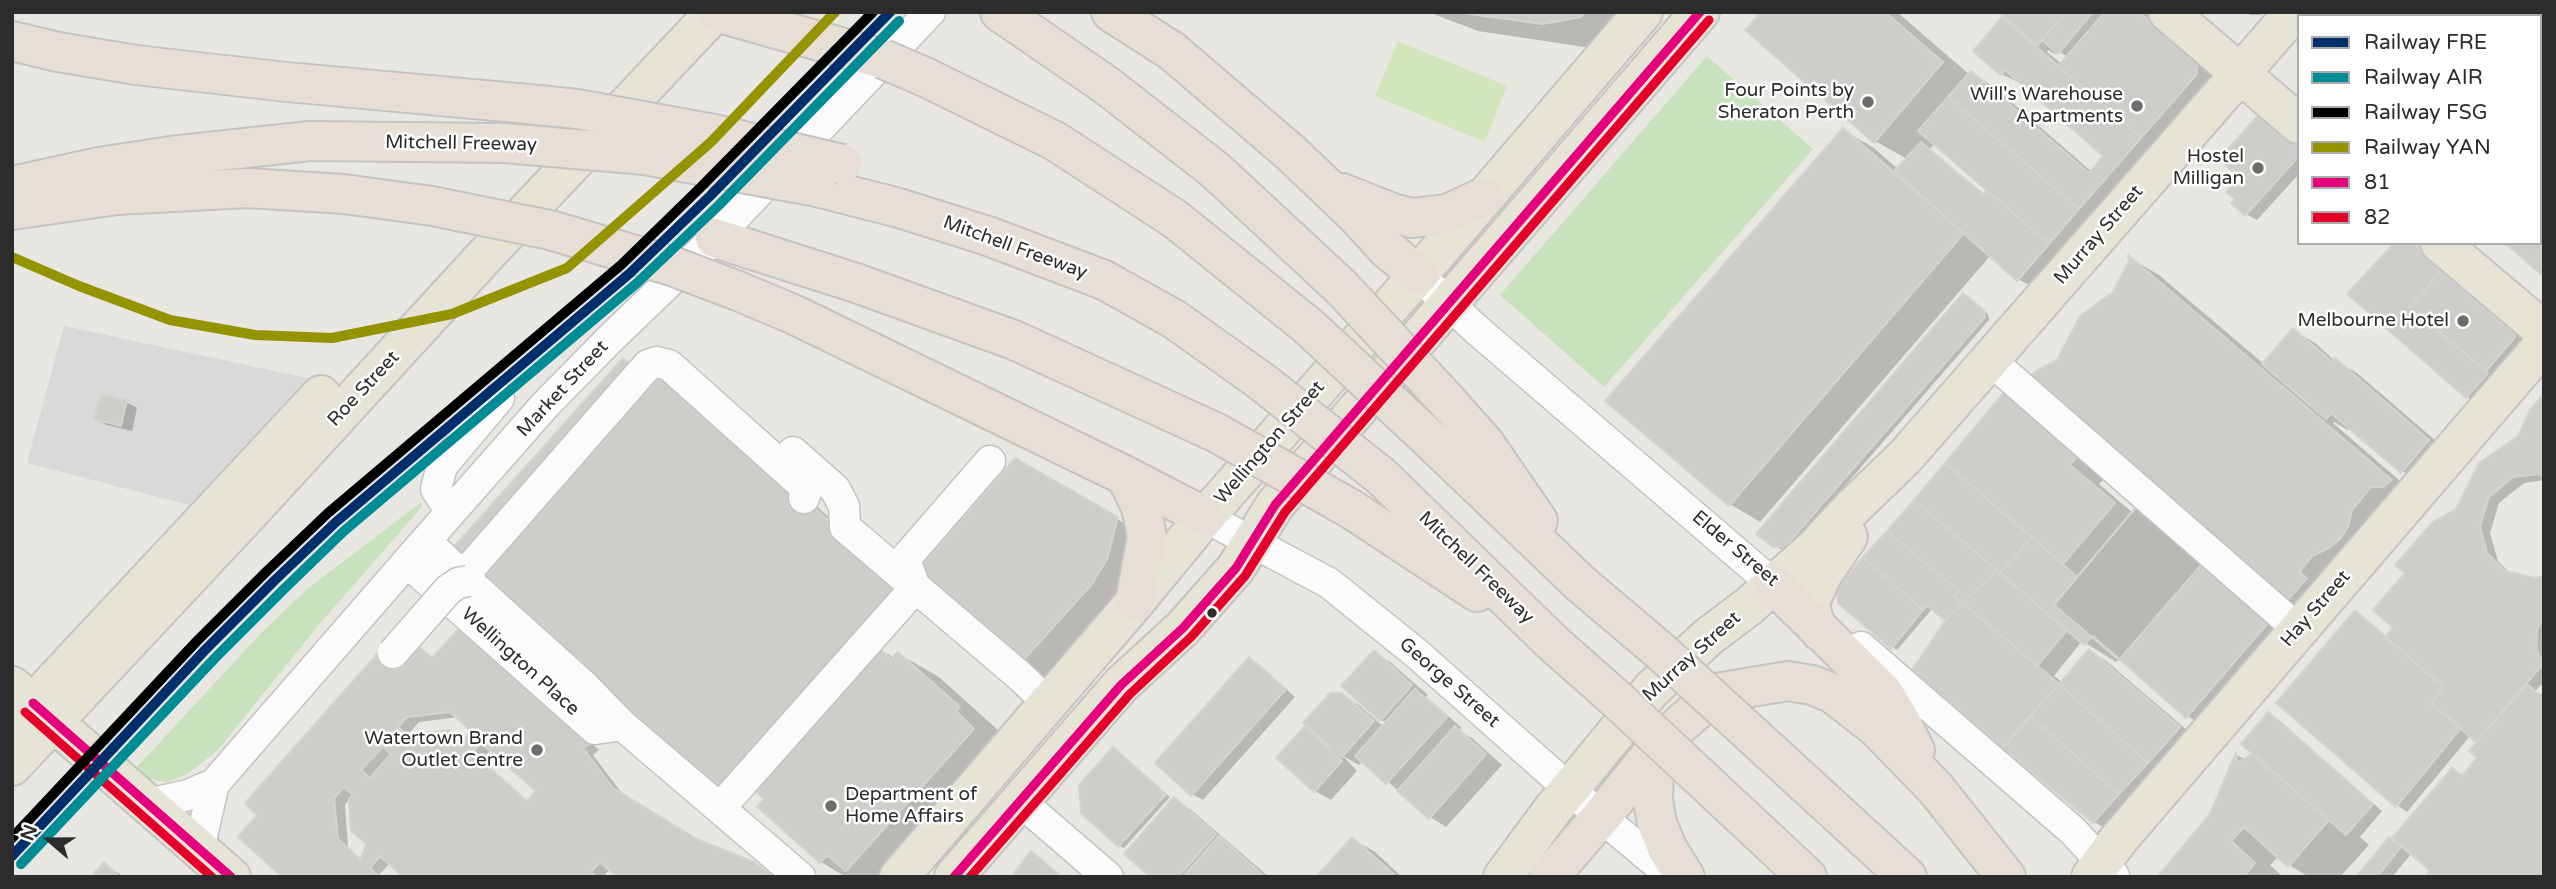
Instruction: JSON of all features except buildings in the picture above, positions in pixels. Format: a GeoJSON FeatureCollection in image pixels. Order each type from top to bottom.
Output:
{"type":"FeatureCollection","features":[{"type":"Feature","properties":{"kind":"highway"},"geometry":{"type":"LineString","coordinates":[[715,12],[883,59]]}},
{"type":"Feature","properties":{"kind":"highway"},"geometry":{"type":"LineString","coordinates":[[798,12],[883,59],[1055,141],[1175,219],[1308,326],[1581,584],[1659,650],[1907,877]]}},
{"type":"Feature","properties":{"kind":"highway"},"geometry":{"type":"LineString","coordinates":[[1000,12],[1106,85],[1215,170],[1341,286],[1485,444],[1581,584]]}},
{"type":"Feature","properties":{"kind":"highway"},"geometry":{"type":"LineString","coordinates":[[1111,12],[1172,51],[1291,153],[1357,216],[1387,249],[1418,275]]}},
{"type":"Feature","properties":{"kind":"highway"},"geometry":{"type":"LineString","coordinates":[[12,41],[136,65],[577,109],[714,134],[829,176]]}},
{"type":"Feature","properties":{"kind":"highway","name":"Mitchell Freeway"},"geometry":{"type":"LineString","coordinates":[[22,196],[99,167],[171,156],[310,141],[504,143],[645,155],[829,176],[899,208],[988,236],[1104,280],[1174,319],[1261,381],[1381,476],[1554,644],[1807,877]]}},
{"type":"Feature","properties":{"kind":"highway"},"geometry":{"type":"LineString","coordinates":[[22,196],[117,195],[248,188],[344,194],[432,206],[550,230],[672,266],[738,290],[1126,475],[1205,517]]}},
{"type":"Feature","properties":{"kind":"highway"},"geometry":{"type":"LineString","coordinates":[[1327,188],[1412,218],[1447,214],[1483,197]]}},
{"type":"Feature","properties":{"kind":"highway"},"geometry":{"type":"LineString","coordinates":[[715,239],[856,283],[1014,340],[1217,433],[1351,509],[1554,644]]}},
{"type":"Feature","properties":{"kind":"highway"},"geometry":{"type":"LineString","coordinates":[[1126,475],[1141,507],[1147,536],[1135,602]]}},
{"type":"Feature","properties":{"kind":"highway"},"geometry":{"type":"LineString","coordinates":[[1773,584],[1815,616],[1883,692],[1936,789]]}},
{"type":"Feature","properties":{"kind":"highway"},"geometry":{"type":"LineString","coordinates":[[1549,877],[1664,739],[1716,693],[1788,681],[1812,685],[1832,693],[1877,728],[1936,789],[2006,877]]}},
{"type":"Feature","properties":{"kind":"highway"},"geometry":{"type":"LineString","coordinates":[[1664,739],[1654,772],[1653,801],[1657,823],[1667,848],[1685,877]]}},
{"type":"Feature","properties":{"kind":"main road","name":"Roe Street"},"geometry":{"type":"LineString","coordinates":[[407,322],[682,12]]}},
{"type":"Feature","properties":{"kind":"main road","name":"Roe Street"},"geometry":{"type":"LineString","coordinates":[[23,723],[407,322],[715,12]]}},
{"type":"Feature","properties":{"kind":"main road","name":"Wellington Street"},"geometry":{"type":"LineString","coordinates":[[899,877],[1205,517],[1418,275],[1643,12]]}},
{"type":"Feature","properties":{"kind":"main road"},"geometry":{"type":"LineString","coordinates":[[954,877],[1121,685],[1183,628],[1236,568],[1275,505],[1700,12]]}},
{"type":"Feature","properties":{"kind":"main road"},"geometry":{"type":"LineString","coordinates":[[2168,12],[2248,65],[2297,92]]}},
{"type":"Feature","properties":{"kind":"main road"},"geometry":{"type":"LineString","coordinates":[[2205,12],[2297,122]]}},
{"type":"Feature","properties":{"kind":"main road","name":"Murray Street"},"geometry":{"type":"LineString","coordinates":[[1503,877],[1652,689],[1708,637],[1815,548],[1904,458],[2294,12]]}},
{"type":"Feature","properties":{"kind":"main road"},"geometry":{"type":"LineString","coordinates":[[2442,245],[2544,331]]}},
{"type":"Feature","properties":{"kind":"main road"},"geometry":{"type":"LineString","coordinates":[[2480,245],[2544,298]]}},
{"type":"Feature","properties":{"kind":"main road","name":"Hay Street"},"geometry":{"type":"LineString","coordinates":[[2102,872],[2299,630],[2544,344]]}},
{"type":"Feature","properties":{"kind":"main road","name":"Murray Street"},"geometry":{"type":"LineString","coordinates":[[1815,616],[1822,575],[1904,458]]}},
{"type":"Feature","properties":{"kind":"main road"},"geometry":{"type":"LineString","coordinates":[[1048,704],[1078,700],[1121,685]]}},
{"type":"Feature","properties":{"kind":"main road"},"geometry":{"type":"LineString","coordinates":[[23,723],[148,804],[195,863]]}},
{"type":"Feature","properties":{"kind":"main road"},"geometry":{"type":"LineString","coordinates":[[23,723],[195,863],[231,877]]}},
{"type":"Feature","properties":{"kind":"street","name":"Market Street"},"geometry":{"type":"LineString","coordinates":[[148,804],[188,795],[214,784],[546,404],[715,239],[930,12]]}},
{"type":"Feature","properties":{"kind":"street","name":"Elder Street"},"geometry":{"type":"LineString","coordinates":[[1418,275],[1773,584]]}},
{"type":"Feature","properties":{"kind":"street"},"geometry":{"type":"LineString","coordinates":[[621,329],[657,359],[710,381],[830,484],[844,506],[845,527],[1021,677],[1048,704]]}},
{"type":"Feature","properties":{"kind":"street"},"geometry":{"type":"LineString","coordinates":[[1990,360],[2221,555],[2299,630]]}},
{"type":"Feature","properties":{"kind":"street"},"geometry":{"type":"LineString","coordinates":[[393,653],[448,590],[470,574],[648,365],[657,362],[669,365],[804,492]]}},
{"type":"Feature","properties":{"kind":"street"},"geometry":{"type":"LineString","coordinates":[[451,512],[436,489],[442,466],[499,398]]}},
{"type":"Feature","properties":{"kind":"street"},"geometry":{"type":"LineString","coordinates":[[915,588],[905,559],[990,461]]}},
{"type":"Feature","properties":{"kind":"street","name":"George Street"},"geometry":{"type":"LineString","coordinates":[[1205,517],[1329,583],[1416,653],[1673,877]]}},
{"type":"Feature","properties":{"kind":"street"},"geometry":{"type":"LineString","coordinates":[[417,551],[470,574],[622,725],[800,877]]}},
{"type":"Feature","properties":{"kind":"street","name":"Wellington Place"},"geometry":{"type":"LineString","coordinates":[[417,551],[595,729],[622,725]]}},
{"type":"Feature","properties":{"kind":"street"},"geometry":{"type":"LineString","coordinates":[[720,808],[915,588]]}},
{"type":"Feature","properties":{"kind":"street"},"geometry":{"type":"LineString","coordinates":[[1815,616],[2073,831],[2102,872]]}},
{"type":"Feature","properties":{"kind":"street","name":"Market Street"},"geometry":{"type":"LineString","coordinates":[[195,863],[214,784]]}},
{"type":"Feature","properties":{"kind":"street"},"geometry":{"type":"LineString","coordinates":[[1020,801],[1108,877]]}},
{"type":"Feature","properties":{"kind":"shaded area"},"geometry":{"type":"Polygon","coordinates":[[[64,326],[312,379],[193,506],[27,463],[64,326]]]}},
{"type":"Feature","properties":{"kind":"green space"},"geometry":{"type":"Polygon","coordinates":[[[1398,41],[1507,86],[1485,142],[1375,96],[1398,41]]]}},
{"type":"Feature","properties":{"kind":"green space"},"geometry":{"type":"Polygon","coordinates":[[[1707,56],[1813,149],[1604,387],[1500,295],[1707,56]]]}},
{"type":"Feature","properties":{"kind":"green space"},"geometry":{"type":"Polygon","coordinates":[[[420,503],[420,509],[317,627],[218,750],[186,775],[167,782],[147,779],[136,768],[262,632],[306,590],[420,503]]]}},
{"type":"Feature","properties":{"kind":"rail line","name":"YAN"},"geometry":{"type":"LineString","coordinates":[[12,257],[79,286],[170,320],[255,335],[332,338],[452,314],[567,268],[711,142],[835,12]]}},
{"type":"Feature","properties":{"kind":"rail line","name":"FSG"},"geometry":{"type":"LineString","coordinates":[[12,838],[197,641],[267,571],[328,513],[621,265],[873,12]]}},
{"type":"Feature","properties":{"kind":"rail line","name":"FRE"},"geometry":{"type":"LineString","coordinates":[[12,856],[206,649],[275,580],[336,522],[629,274],[710,196],[890,12]]}},
{"type":"Feature","properties":{"kind":"rail line","name":"AIR"},"geometry":{"type":"LineString","coordinates":[[21,864],[215,658],[344,531],[637,283],[719,205],[899,21]]}},
{"type":"Feature","properties":{"kind":"transit line","name":"81"},"geometry":{"type":"LineString","coordinates":[[954,877],[1121,685],[1183,628],[1236,568],[1275,505],[1700,12]]}},
{"type":"Feature","properties":{"kind":"transit line","name":"82"},"geometry":{"type":"LineString","coordinates":[[970,877],[1130,694],[1191,637],[1245,576],[1285,512],[1709,20]]}},
{"type":"Feature","properties":{"kind":"transit line","name":"81"},"geometry":{"type":"LineString","coordinates":[[33,703],[231,877]]}},
{"type":"Feature","properties":{"kind":"transit line","name":"82"},"geometry":{"type":"LineString","coordinates":[[25,712],[212,877]]}},
{"type":"Feature","properties":{"kind":"place","name":"Four Points by Sheraton Perth"},"geometry":{"type":"Point","coordinates":[1868,102]}},
{"type":"Feature","properties":{"kind":"place","name":"Will's Warehouse Apartments"},"geometry":{"type":"Point","coordinates":[2137,106]}},
{"type":"Feature","properties":{"kind":"place","name":"Hostel Milligan"},"geometry":{"type":"Point","coordinates":[2258,168]}},
{"type":"Feature","properties":{"kind":"place","name":"Melbourne Hotel"},"geometry":{"type":"Point","coordinates":[2463,321]}},
{"type":"Feature","properties":{"kind":"place","name":"Watertown Brand Outlet Centre"},"geometry":{"type":"Point","coordinates":[537,750]}},
{"type":"Feature","properties":{"kind":"place","name":"Department of Home Affairs"},"geometry":{"type":"Point","coordinates":[831,806]}}]}
